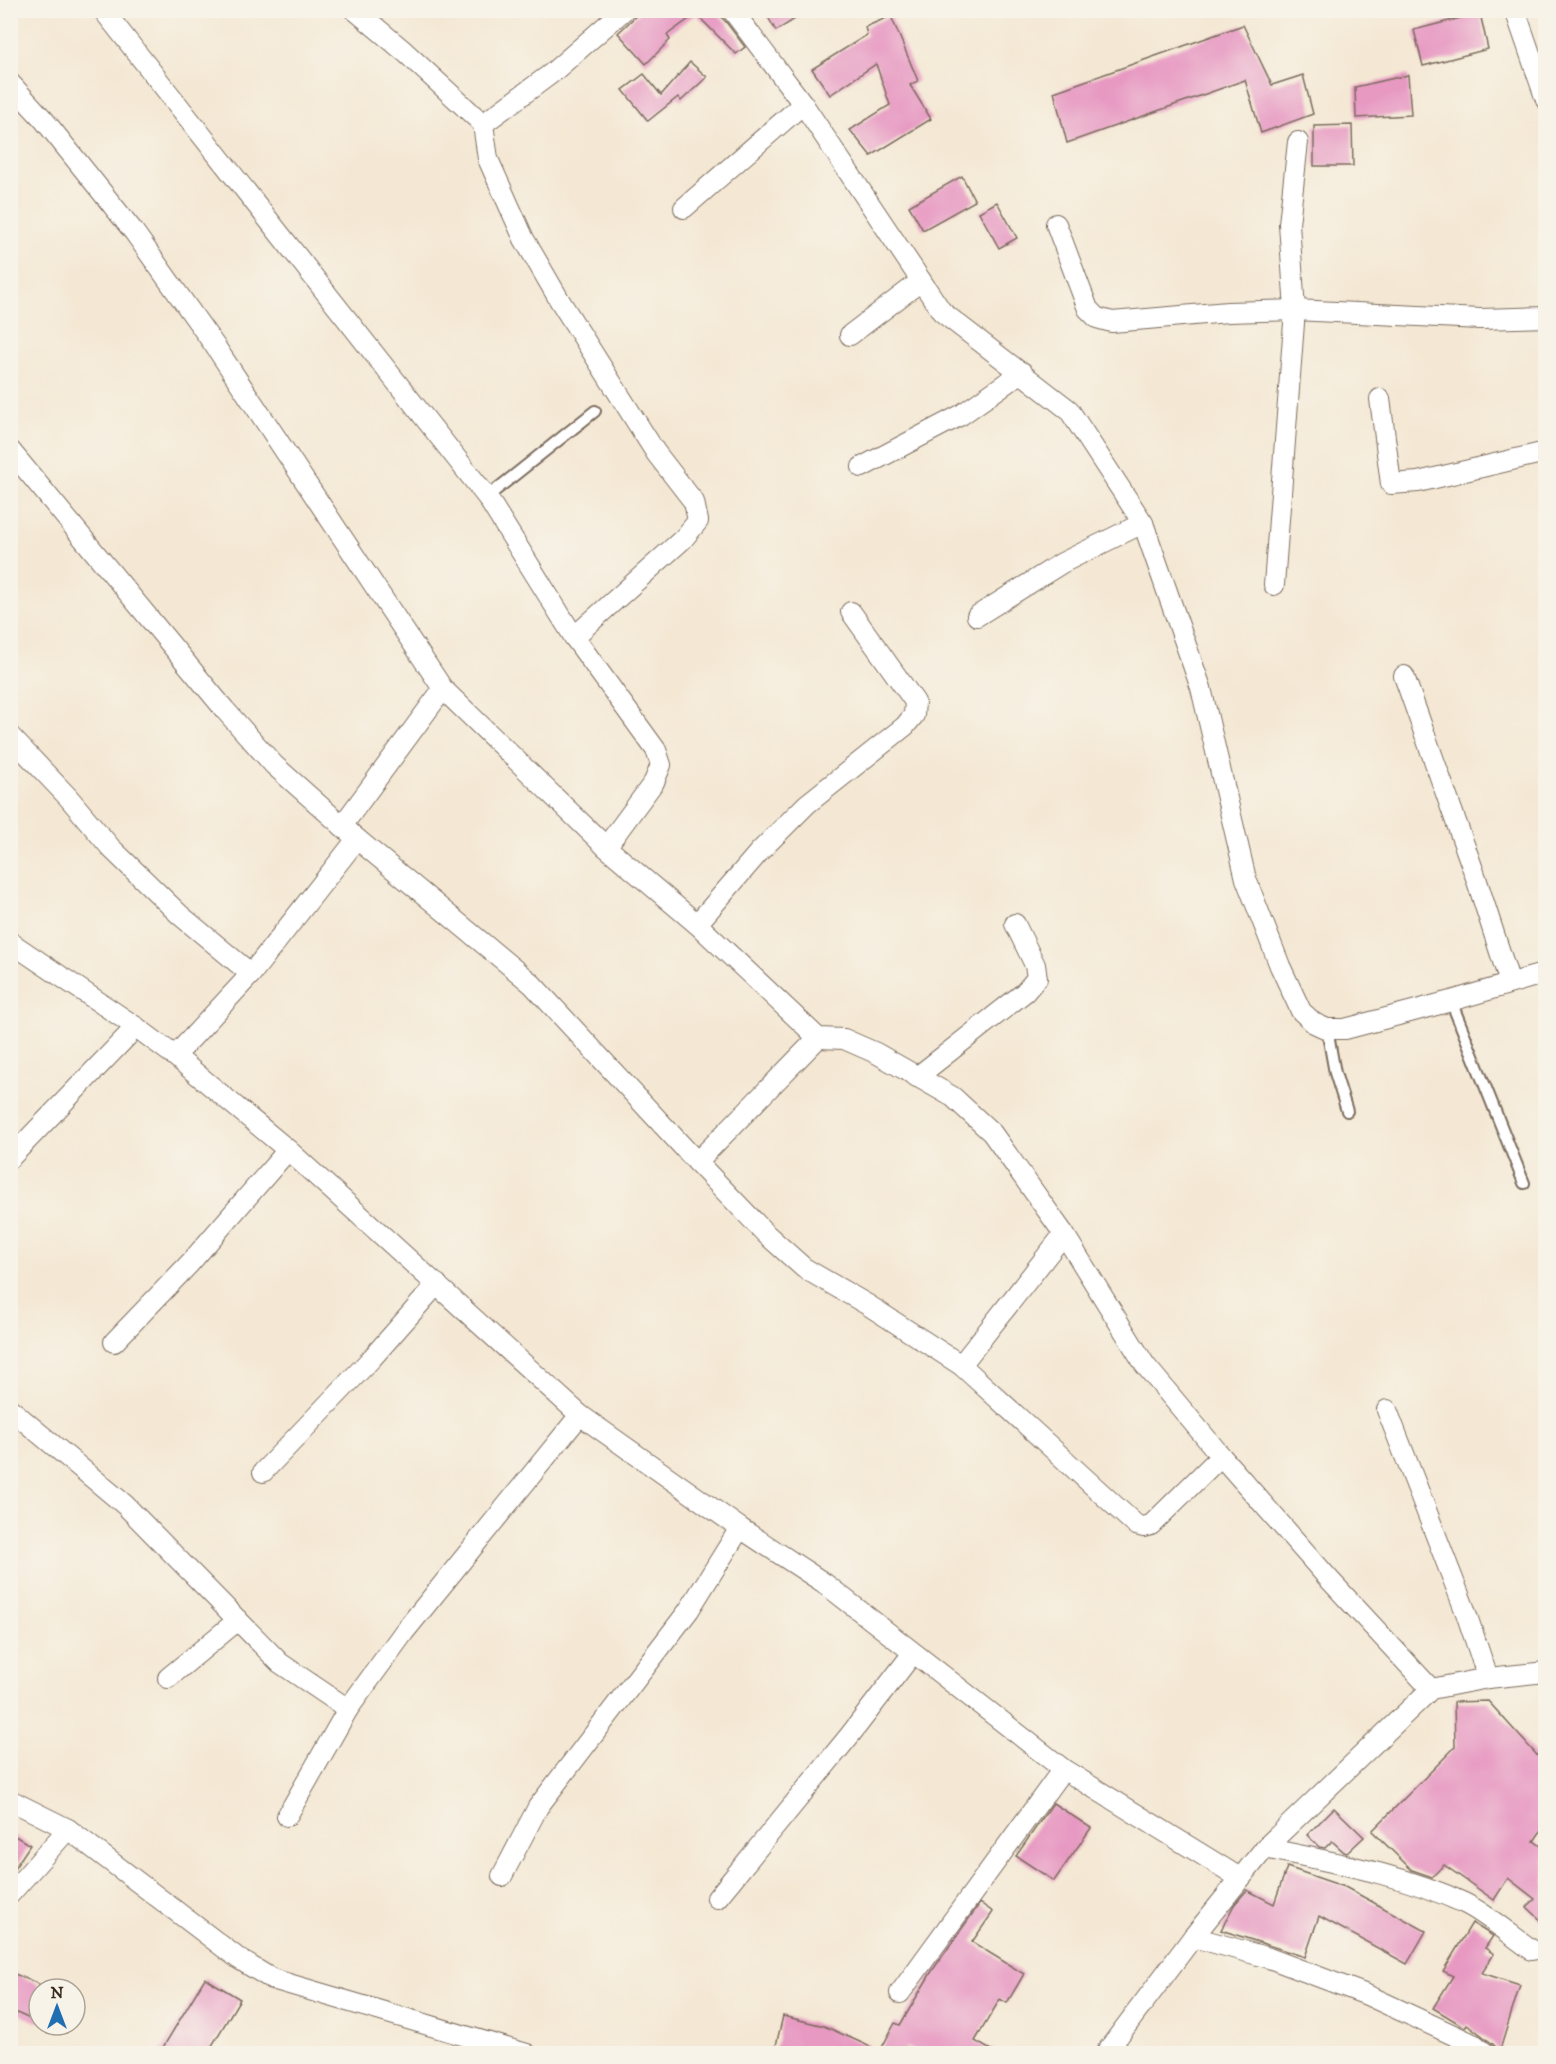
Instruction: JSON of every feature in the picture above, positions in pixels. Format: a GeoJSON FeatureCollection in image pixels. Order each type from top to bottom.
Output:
{"type":"FeatureCollection","features":[{"type":"Feature","properties":{"kind":"street"},"geometry":{"type":"LineString","coordinates":[[103,10],[487,497],[574,637],[656,750],[661,765],[654,782],[606,847]]}},
{"type":"Feature","properties":{"kind":"street"},"geometry":{"type":"LineString","coordinates":[[355,10],[405,52],[483,124],[488,159],[524,239],[656,453],[694,502],[698,521],[683,539],[574,637]]}},
{"type":"Feature","properties":{"kind":"street"},"geometry":{"type":"LineString","coordinates":[[483,124],[552,73],[624,10]]}},
{"type":"Feature","properties":{"kind":"street"},"geometry":{"type":"LineString","coordinates":[[732,10],[802,104],[942,312],[1069,410],[1143,523],[1201,688],[1246,879],[1280,966],[1301,1011],[1314,1023],[1327,1029],[1345,1029],[1451,1001],[1545,972]]}},
{"type":"Feature","properties":{"kind":"street"},"geometry":{"type":"LineString","coordinates":[[1515,10],[1545,100]]}},
{"type":"Feature","properties":{"kind":"street"},"geometry":{"type":"LineString","coordinates":[[10,83],[44,120],[134,232],[215,346],[443,689],[606,847],[697,924],[818,1038],[844,1039],[876,1053],[953,1097],[992,1133],[1064,1234],[1144,1365],[1328,1578],[1431,1689]]}},
{"type":"Feature","properties":{"kind":"street"},"geometry":{"type":"LineString","coordinates":[[684,208],[802,104]]}},
{"type":"Feature","properties":{"kind":"street"},"geometry":{"type":"LineString","coordinates":[[1274,585],[1296,310],[1289,225],[1298,142]]}},
{"type":"Feature","properties":{"kind":"street"},"geometry":{"type":"LineString","coordinates":[[1056,224],[1088,309],[1097,318],[1112,322],[1228,312],[1296,310],[1480,320],[1545,317]]}},
{"type":"Feature","properties":{"kind":"street"},"geometry":{"type":"LineString","coordinates":[[850,334],[921,281]]}},
{"type":"Feature","properties":{"kind":"street"},"geometry":{"type":"LineString","coordinates":[[862,467],[961,415],[1022,372]]}},
{"type":"Feature","properties":{"kind":"street"},"geometry":{"type":"LineString","coordinates":[[1380,399],[1391,484],[1418,482],[1545,452]]}},
{"type":"Feature","properties":{"kind":"street"},"geometry":{"type":"LineString","coordinates":[[10,450],[225,710],[274,765],[357,839],[532,984],[697,1162],[766,1234],[804,1268],[868,1305],[962,1365],[1136,1525],[1143,1527],[1151,1525],[1221,1456]]}},
{"type":"Feature","properties":{"kind":"street"},"geometry":{"type":"LineString","coordinates":[[977,616],[1062,563],[1143,523]]}},
{"type":"Feature","properties":{"kind":"street"},"geometry":{"type":"LineString","coordinates":[[697,924],[760,851],[807,804],[904,726],[914,715],[915,702],[903,682],[851,612]]}},
{"type":"Feature","properties":{"kind":"street"},"geometry":{"type":"LineString","coordinates":[[1404,676],[1475,875],[1510,984]]}},
{"type":"Feature","properties":{"kind":"street"},"geometry":{"type":"LineString","coordinates":[[342,826],[443,689]]}},
{"type":"Feature","properties":{"kind":"street"},"geometry":{"type":"LineString","coordinates":[[10,736],[68,797],[111,848],[180,915],[251,974]]}},
{"type":"Feature","properties":{"kind":"street"},"geometry":{"type":"LineString","coordinates":[[175,1056],[251,974],[357,839]]}},
{"type":"Feature","properties":{"kind":"street"},"geometry":{"type":"LineString","coordinates":[[917,1077],[1024,992],[1037,978],[1035,964],[1015,924]]}},
{"type":"Feature","properties":{"kind":"street"},"geometry":{"type":"LineString","coordinates":[[10,942],[175,1056],[288,1150],[580,1415],[740,1528],[824,1583],[1063,1769],[1240,1878]]}},
{"type":"Feature","properties":{"kind":"street"},"geometry":{"type":"LineString","coordinates":[[10,1158],[136,1027]]}},
{"type":"Feature","properties":{"kind":"street"},"geometry":{"type":"LineString","coordinates":[[697,1162],[818,1038]]}},
{"type":"Feature","properties":{"kind":"street"},"geometry":{"type":"LineString","coordinates":[[114,1342],[190,1263],[288,1150]]}},
{"type":"Feature","properties":{"kind":"street"},"geometry":{"type":"LineString","coordinates":[[962,1365],[1064,1234]]}},
{"type":"Feature","properties":{"kind":"street"},"geometry":{"type":"LineString","coordinates":[[263,1472],[372,1359],[437,1284]]}},
{"type":"Feature","properties":{"kind":"street"},"geometry":{"type":"LineString","coordinates":[[10,1409],[125,1505],[280,1663],[348,1709]]}},
{"type":"Feature","properties":{"kind":"street"},"geometry":{"type":"LineString","coordinates":[[1387,1410],[1465,1610],[1488,1678]]}},
{"type":"Feature","properties":{"kind":"street"},"geometry":{"type":"LineString","coordinates":[[287,1816],[348,1709],[405,1632],[580,1415]]}},
{"type":"Feature","properties":{"kind":"street"},"geometry":{"type":"LineString","coordinates":[[502,1876],[538,1807],[689,1610],[740,1528]]}},
{"type":"Feature","properties":{"kind":"street"},"geometry":{"type":"LineString","coordinates":[[168,1678],[238,1620]]}},
{"type":"Feature","properties":{"kind":"street"},"geometry":{"type":"LineString","coordinates":[[717,1898],[913,1653]]}},
{"type":"Feature","properties":{"kind":"street"},"geometry":{"type":"LineString","coordinates":[[1105,2054],[1193,1936],[1265,1848],[1431,1689],[1488,1678],[1545,1672]]}},
{"type":"Feature","properties":{"kind":"street"},"geometry":{"type":"LineString","coordinates":[[900,1993],[1063,1769]]}},
{"type":"Feature","properties":{"kind":"street"},"geometry":{"type":"LineString","coordinates":[[10,1800],[68,1829],[239,1959],[272,1979],[526,2054]]}},
{"type":"Feature","properties":{"kind":"street"},"geometry":{"type":"LineString","coordinates":[[10,1894],[68,1829]]}},
{"type":"Feature","properties":{"kind":"street"},"geometry":{"type":"LineString","coordinates":[[1265,1848],[1421,1886],[1466,1904],[1532,1950]]}},
{"type":"Feature","properties":{"kind":"street"},"geometry":{"type":"LineString","coordinates":[[1193,1936],[1269,1958],[1367,1995],[1475,2045],[1486,2054]]}},
{"type":"Feature","properties":{"kind":"lane"},"geometry":{"type":"LineString","coordinates":[[487,497],[595,411]]}},
{"type":"Feature","properties":{"kind":"lane"},"geometry":{"type":"LineString","coordinates":[[1451,1001],[1524,1183]]}},
{"type":"Feature","properties":{"kind":"lane"},"geometry":{"type":"LineString","coordinates":[[1327,1029],[1335,1073],[1347,1112]]}},
{"type":"Feature","properties":{"kind":"building"},"geometry":{"type":"Polygon","coordinates":[[[642,10],[714,10],[745,47],[736,54],[696,14],[667,35],[670,40],[646,64],[618,33],[642,10]]]}},
{"type":"Feature","properties":{"kind":"building"},"geometry":{"type":"Polygon","coordinates":[[[764,10],[809,10],[776,31],[764,10]]]}},
{"type":"Feature","properties":{"kind":"building"},"geometry":{"type":"Polygon","coordinates":[[[1480,13],[1488,49],[1423,66],[1414,30],[1480,13]]]}},
{"type":"Feature","properties":{"kind":"building"},"geometry":{"type":"Polygon","coordinates":[[[891,16],[918,81],[910,85],[931,119],[871,156],[850,130],[890,105],[876,64],[830,95],[812,69],[867,35],[865,27],[891,16]]]}},
{"type":"Feature","properties":{"kind":"building"},"geometry":{"type":"Polygon","coordinates":[[[1243,25],[1272,85],[1303,75],[1313,114],[1261,133],[1245,80],[1067,143],[1054,92],[1243,25]]]}},
{"type":"Feature","properties":{"kind":"building"},"geometry":{"type":"Polygon","coordinates":[[[690,62],[707,77],[681,101],[678,97],[648,121],[623,90],[644,74],[661,95],[690,62]]]}},
{"type":"Feature","properties":{"kind":"building"},"geometry":{"type":"Polygon","coordinates":[[[1408,75],[1411,115],[1356,118],[1355,87],[1408,75]]]}},
{"type":"Feature","properties":{"kind":"building"},"geometry":{"type":"Polygon","coordinates":[[[1352,125],[1353,166],[1314,166],[1314,126],[1352,125]]]}},
{"type":"Feature","properties":{"kind":"building"},"geometry":{"type":"Polygon","coordinates":[[[962,176],[975,201],[923,230],[909,206],[962,176]]]}},
{"type":"Feature","properties":{"kind":"building"},"geometry":{"type":"Polygon","coordinates":[[[997,202],[1017,238],[999,248],[979,212],[997,202]]]}},
{"type":"Feature","properties":{"kind":"building"},"geometry":{"type":"Polygon","coordinates":[[[1488,1701],[1545,1764],[1545,1825],[1534,1841],[1545,1849],[1545,1924],[1527,1907],[1535,1899],[1508,1878],[1494,1900],[1444,1865],[1432,1877],[1412,1870],[1372,1831],[1455,1747],[1454,1702],[1488,1701]]]}},
{"type":"Feature","properties":{"kind":"building"},"geometry":{"type":"Polygon","coordinates":[[[1053,1803],[1091,1828],[1054,1881],[1016,1856],[1053,1803]]]}},
{"type":"Feature","properties":{"kind":"building"},"geometry":{"type":"Polygon","coordinates":[[[1334,1808],[1364,1837],[1347,1853],[1332,1841],[1325,1848],[1319,1847],[1307,1835],[1334,1808]]]}},
{"type":"Feature","properties":{"kind":"building"},"geometry":{"type":"Polygon","coordinates":[[[10,1833],[30,1845],[10,1875],[10,1833]]]}},
{"type":"Feature","properties":{"kind":"building"},"geometry":{"type":"Polygon","coordinates":[[[1287,1867],[1345,1887],[1426,1931],[1407,1964],[1319,1916],[1305,1957],[1221,1930],[1234,1905],[1247,1890],[1274,1904],[1287,1867]]]}},
{"type":"Feature","properties":{"kind":"building"},"geometry":{"type":"Polygon","coordinates":[[[980,1903],[993,1912],[972,1942],[1024,1974],[1007,2003],[1000,1999],[975,2041],[998,2054],[918,2054],[906,2047],[904,2054],[774,2054],[783,2016],[824,2026],[880,2051],[895,2023],[900,2025],[932,1971],[980,1903]]]}},
{"type":"Feature","properties":{"kind":"building"},"geometry":{"type":"Polygon","coordinates":[[[1472,1923],[1493,1936],[1485,1948],[1494,1954],[1482,1973],[1520,1985],[1499,2053],[1494,2045],[1467,2024],[1465,2027],[1433,2008],[1453,1976],[1443,1971],[1472,1923]]]}},
{"type":"Feature","properties":{"kind":"building"},"geometry":{"type":"Polygon","coordinates":[[[10,1972],[27,1979],[27,2018],[10,2010],[10,1972]]]}},
{"type":"Feature","properties":{"kind":"building"},"geometry":{"type":"Polygon","coordinates":[[[205,1978],[240,1999],[207,2054],[159,2054],[205,1978]]]}}]}
